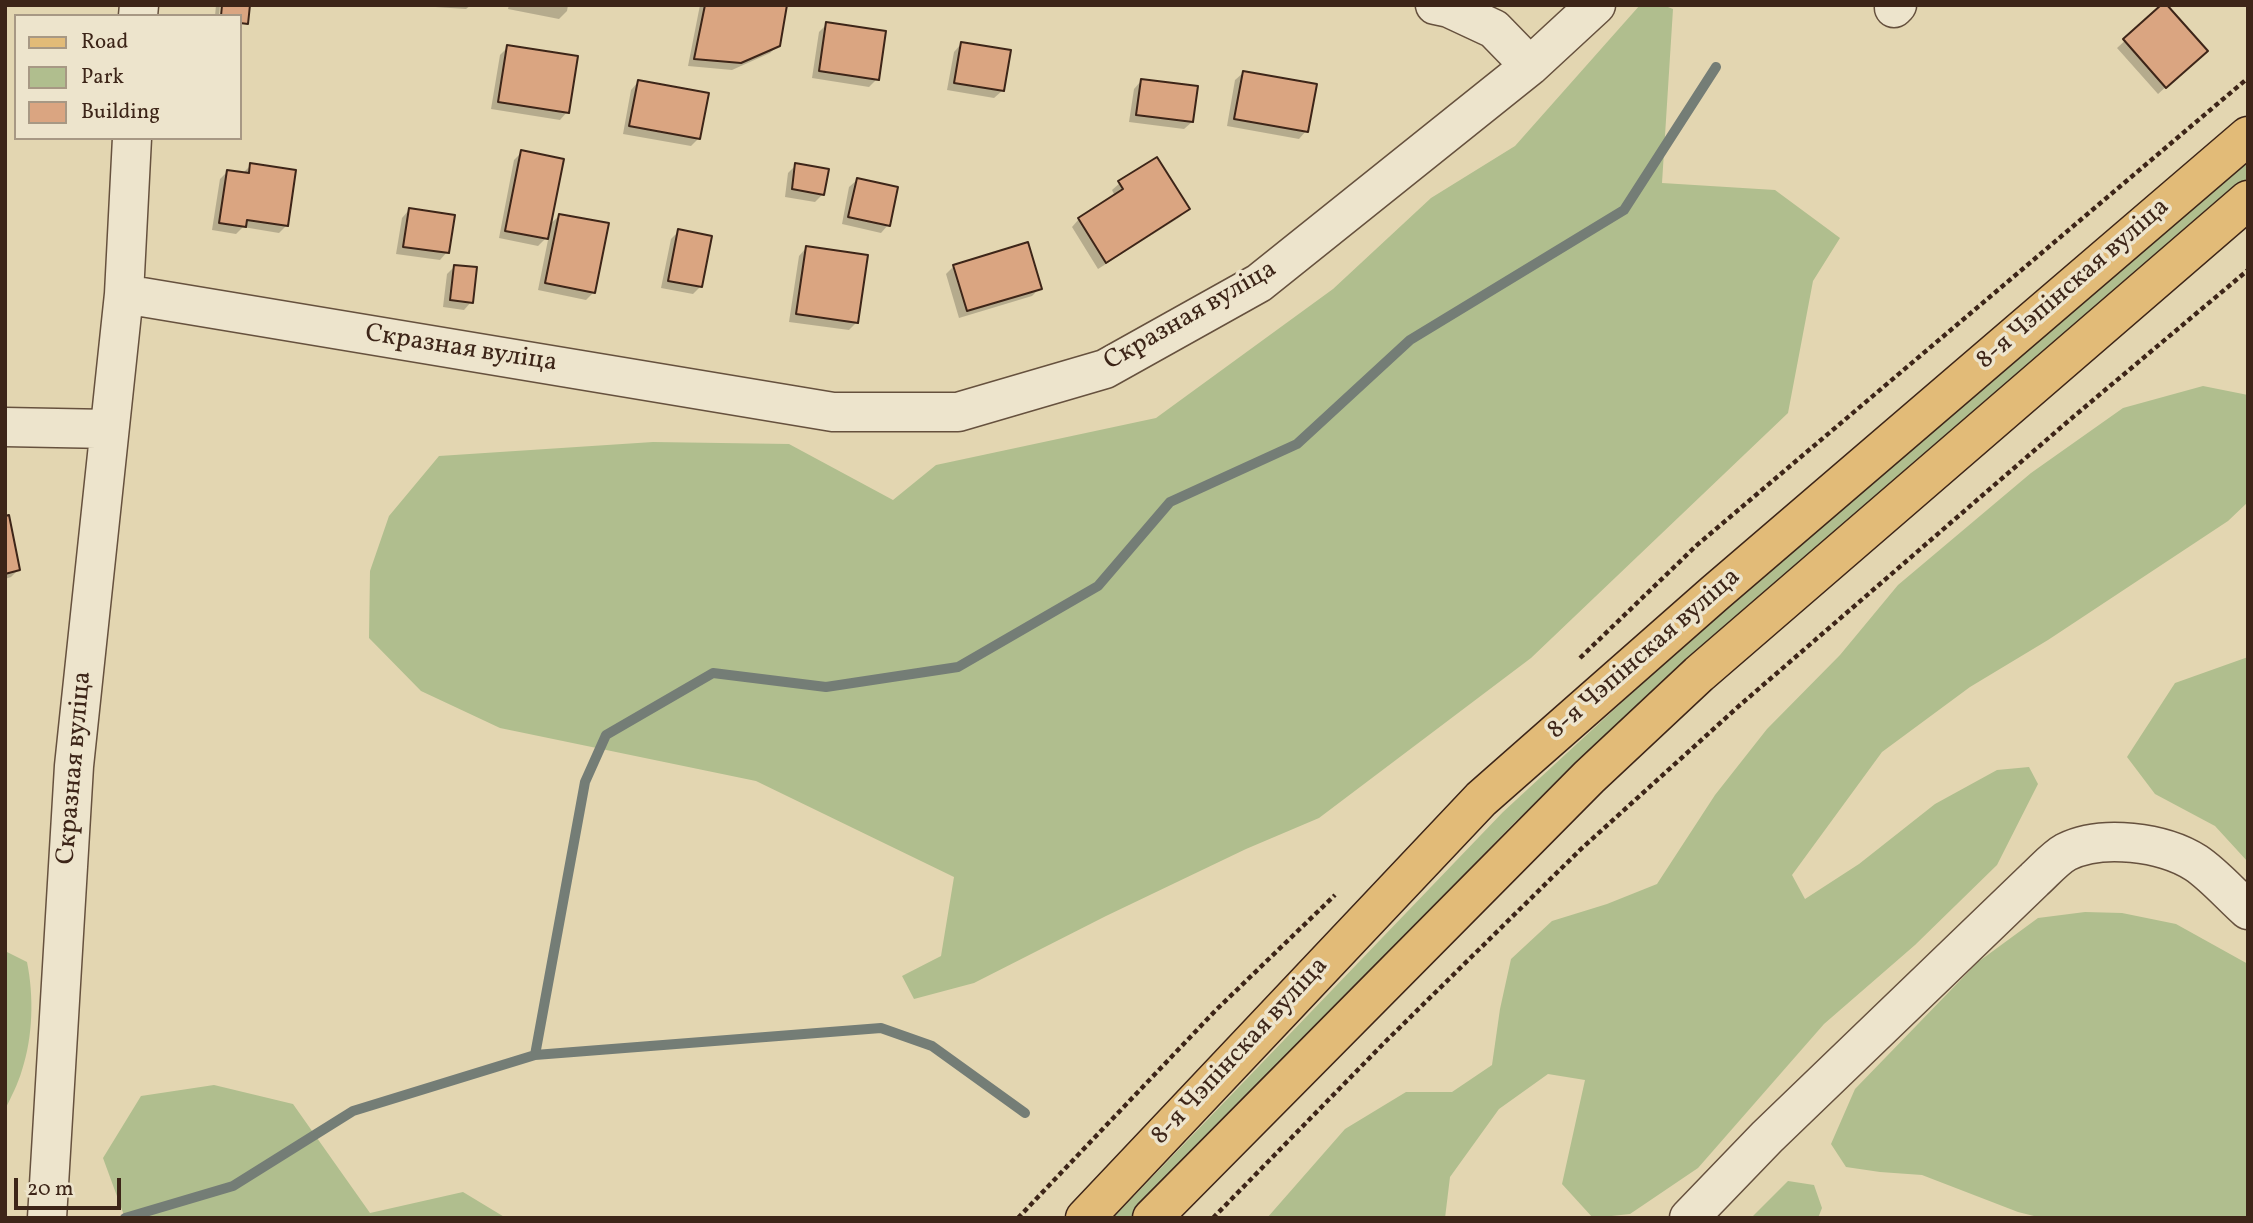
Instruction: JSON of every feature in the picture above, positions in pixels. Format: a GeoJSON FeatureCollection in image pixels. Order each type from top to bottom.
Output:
{"type":"FeatureCollection","features":[{"type":"Feature","properties":{"kind":"main road","name":"8-я Чэпінская вуліца"},"geometry":{"type":"LineString","coordinates":[[1085,1218],[1481,799],[1715,593],[2248,136]]}},
{"type":"Feature","properties":{"kind":"main road","name":"8-я Чэпінская вуліца"},"geometry":{"type":"LineString","coordinates":[[1152,1218],[1589,777],[1679,693],[2248,201]]}},
{"type":"Feature","properties":{"kind":"street"},"geometry":{"type":"LineString","coordinates":[[1435,5],[1449,8],[1494,29],[1530,66]]}},
{"type":"Feature","properties":{"kind":"street","name":"Скразная вуліца"},"geometry":{"type":"LineString","coordinates":[[47,1218],[74,766],[124,293],[833,412],[958,412],[1105,369],[1259,283],[1530,66],[1596,5]]}},
{"type":"Feature","properties":{"kind":"street"},"geometry":{"type":"LineString","coordinates":[[124,293],[132,140]]}},
{"type":"Feature","properties":{"kind":"street"},"geometry":{"type":"LineString","coordinates":[[5,427],[109,429]]}},
{"type":"Feature","properties":{"kind":"street"},"geometry":{"type":"LineString","coordinates":[[1689,1218],[1767,1137],[2024,889],[2066,852],[2094,843],[2127,841],[2159,848],[2196,863],[2248,910]]}},
{"type":"Feature","properties":{"kind":"path"},"geometry":{"type":"LineString","coordinates":[[1213,1218],[1386,1041],[1581,849],[1802,651],[2248,270]]}},
{"type":"Feature","properties":{"kind":"green space"},"geometry":{"type":"Polygon","coordinates":[[[1640,5],[1663,5],[1673,9],[1662,183],[1775,190],[1840,238],[1813,281],[1788,413],[1531,658],[1319,818],[1246,849],[974,983],[914,999],[902,976],[941,956],[954,877],[756,781],[500,728],[421,691],[369,638],[370,571],[389,516],[439,456],[653,442],[789,444],[893,500],[936,465],[1156,418],[1333,289],[1431,198],[1515,146],[1640,5]]]}},
{"type":"Feature","properties":{"kind":"green space"},"geometry":{"type":"Polygon","coordinates":[[[2248,162],[2248,181],[1861,510],[1515,822],[1132,1218],[1113,1218],[1503,812],[1645,681],[1849,502],[2248,162]]]}},
{"type":"Feature","properties":{"kind":"green space"},"geometry":{"type":"Polygon","coordinates":[[[2203,386],[2248,395],[2248,502],[2228,521],[2048,640],[1970,687],[1882,752],[1792,875],[1805,899],[1859,864],[1935,804],[1997,770],[2029,767],[2038,784],[1997,865],[1915,945],[1824,1024],[1698,1168],[1630,1214],[1593,1218],[1562,1184],[1585,1080],[1548,1074],[1499,1109],[1450,1177],[1445,1218],[1267,1218],[1345,1129],[1406,1092],[1452,1092],[1492,1065],[1511,959],[1552,921],[1607,904],[1657,884],[1715,795],[1767,729],[1840,655],[1898,585],[2031,473],[2123,408],[2203,386]]]}},
{"type":"Feature","properties":{"kind":"green space"},"geometry":{"type":"Polygon","coordinates":[[[2248,657],[2248,862],[2215,826],[2155,794],[2127,757],[2175,683],[2248,657]]]}},
{"type":"Feature","properties":{"kind":"green space"},"geometry":{"type":"Polygon","coordinates":[[[2085,912],[2122,913],[2176,924],[2248,964],[2248,1218],[2042,1218],[2018,1212],[1922,1175],[1846,1167],[1831,1144],[1855,1089],[1978,962],[2038,918],[2085,912]]]}},
{"type":"Feature","properties":{"kind":"green space"},"geometry":{"type":"Polygon","coordinates":[[[5,951],[27,962],[31,1002],[26,1057],[5,1110],[5,951]]]}},
{"type":"Feature","properties":{"kind":"green space"},"geometry":{"type":"Polygon","coordinates":[[[214,1085],[293,1104],[370,1213],[463,1192],[506,1218],[125,1218],[103,1158],[141,1096],[214,1085]]]}},
{"type":"Feature","properties":{"kind":"green space"},"geometry":{"type":"Polygon","coordinates":[[[1788,1181],[1814,1185],[1822,1208],[1818,1218],[1751,1218],[1788,1181]]]}},
{"type":"Feature","properties":{"kind":"building"},"geometry":{"type":"Polygon","coordinates":[[[222,5],[250,5],[248,24],[242,23],[242,14],[221,14],[222,5]]]}},
{"type":"Feature","properties":{"kind":"building"},"geometry":{"type":"Polygon","coordinates":[[[705,5],[787,5],[780,46],[741,63],[694,59],[705,5]]]}},
{"type":"Feature","properties":{"kind":"building"},"geometry":{"type":"Polygon","coordinates":[[[2161,5],[2167,5],[2208,51],[2166,88],[2123,39],[2161,5]]]}},
{"type":"Feature","properties":{"kind":"building"},"geometry":{"type":"Polygon","coordinates":[[[826,22],[886,31],[879,80],[819,71],[826,22]]]}},
{"type":"Feature","properties":{"kind":"building"},"geometry":{"type":"Polygon","coordinates":[[[961,42],[1011,50],[1004,91],[954,83],[961,42]]]}},
{"type":"Feature","properties":{"kind":"building"},"geometry":{"type":"Polygon","coordinates":[[[507,45],[578,56],[569,113],[498,102],[507,45]]]}},
{"type":"Feature","properties":{"kind":"building"},"geometry":{"type":"Polygon","coordinates":[[[1243,71],[1317,84],[1308,132],[1234,119],[1243,71]]]}},
{"type":"Feature","properties":{"kind":"building"},"geometry":{"type":"Polygon","coordinates":[[[1141,79],[1198,86],[1193,122],[1136,115],[1141,79]]]}},
{"type":"Feature","properties":{"kind":"building"},"geometry":{"type":"Polygon","coordinates":[[[638,80],[709,93],[700,139],[629,126],[638,80]]]}},
{"type":"Feature","properties":{"kind":"building"},"geometry":{"type":"Polygon","coordinates":[[[521,150],[564,159],[548,239],[505,231],[521,150]]]}},
{"type":"Feature","properties":{"kind":"building"},"geometry":{"type":"Polygon","coordinates":[[[1157,157],[1190,209],[1106,263],[1078,218],[1123,189],[1118,181],[1157,157]]]}},
{"type":"Feature","properties":{"kind":"building"},"geometry":{"type":"Polygon","coordinates":[[[250,163],[296,170],[288,226],[247,220],[246,227],[219,223],[227,170],[249,173],[250,163]]]}},
{"type":"Feature","properties":{"kind":"building"},"geometry":{"type":"Polygon","coordinates":[[[795,163],[829,169],[824,195],[792,189],[795,163]]]}},
{"type":"Feature","properties":{"kind":"building"},"geometry":{"type":"Polygon","coordinates":[[[857,178],[898,187],[890,226],[848,217],[857,178]]]}},
{"type":"Feature","properties":{"kind":"building"},"geometry":{"type":"Polygon","coordinates":[[[409,208],[455,215],[449,253],[403,247],[409,208]]]}},
{"type":"Feature","properties":{"kind":"building"},"geometry":{"type":"Polygon","coordinates":[[[559,214],[609,223],[595,293],[545,283],[559,214]]]}},
{"type":"Feature","properties":{"kind":"building"},"geometry":{"type":"Polygon","coordinates":[[[678,229],[712,236],[702,287],[668,281],[678,229]]]}},
{"type":"Feature","properties":{"kind":"building"},"geometry":{"type":"Polygon","coordinates":[[[1028,242],[1042,289],[967,311],[953,265],[1028,242]]]}},
{"type":"Feature","properties":{"kind":"building"},"geometry":{"type":"Polygon","coordinates":[[[806,246],[868,255],[858,323],[796,314],[806,246]]]}},
{"type":"Feature","properties":{"kind":"building"},"geometry":{"type":"Polygon","coordinates":[[[454,265],[477,267],[473,303],[450,300],[454,265]]]}},
{"type":"Feature","properties":{"kind":"building"},"geometry":{"type":"Polygon","coordinates":[[[9,515],[20,570],[5,574],[5,516],[9,515]]]}},
{"type":"Feature","properties":{"kind":"waterway"},"geometry":{"type":"LineString","coordinates":[[535,1055],[585,782],[606,735],[713,673],[826,687],[958,667],[1098,586],[1170,502],[1297,444],[1410,340],[1624,210],[1716,67]]}},
{"type":"Feature","properties":{"kind":"waterway"},"geometry":{"type":"LineString","coordinates":[[125,1218],[233,1186],[353,1111],[535,1055],[881,1028],[932,1046],[1025,1113]]}}]}
